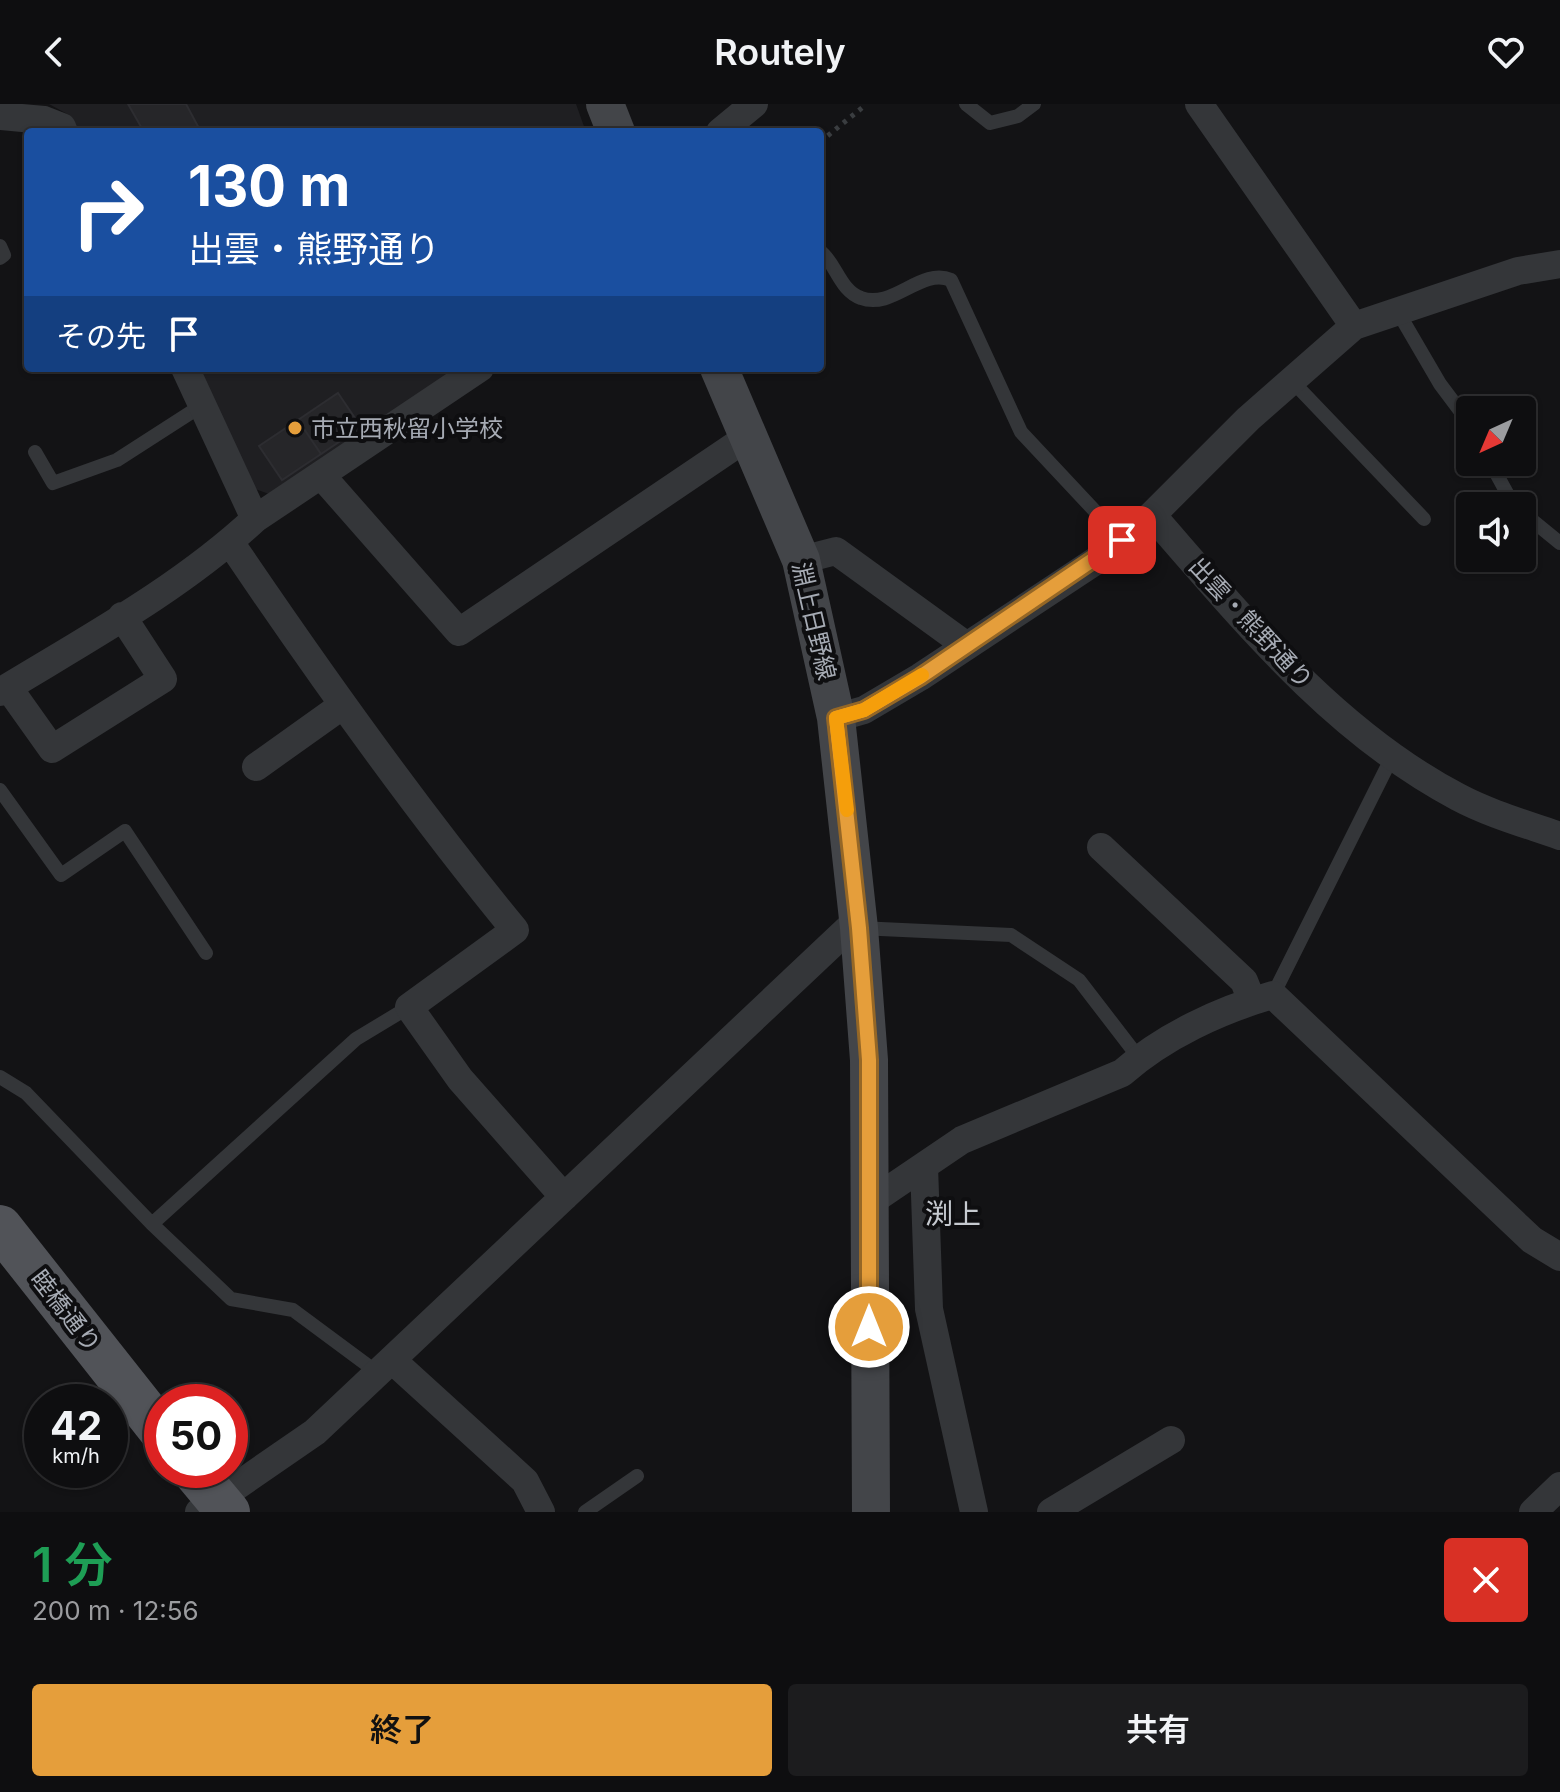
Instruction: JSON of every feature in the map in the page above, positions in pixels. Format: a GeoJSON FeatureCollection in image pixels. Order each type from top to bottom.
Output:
{"type":"FeatureCollection","features":[{"type":"Feature","properties":{"kind":"main road"},"geometry":{"type":"LineString","coordinates":[[605,104],[614,128]]}},
{"type":"Feature","properties":{"kind":"main road","name":"淵上日野線"},"geometry":{"type":"LineString","coordinates":[[721,372],[801,560],[836,718],[859,928],[869,1060],[871,1512]]}},
{"type":"Feature","properties":{"kind":"main road","name":"睦橋通り"},"geometry":{"type":"LineString","coordinates":[[0,1227],[144,1409]]}},
{"type":"Feature","properties":{"kind":"street"},"geometry":{"type":"LineString","coordinates":[[725,128],[754,104]]}},
{"type":"Feature","properties":{"kind":"street"},"geometry":{"type":"LineString","coordinates":[[1199,104],[1354,326]]}},
{"type":"Feature","properties":{"kind":"street"},"geometry":{"type":"LineString","coordinates":[[1,112],[44,120],[62,128]]}},
{"type":"Feature","properties":{"kind":"street"},"geometry":{"type":"LineString","coordinates":[[836,718],[864,710],[967,646],[1122,540],[1354,326],[1518,271],[1560,264]]}},
{"type":"Feature","properties":{"kind":"street"},"geometry":{"type":"LineString","coordinates":[[187,372],[255,519]]}},
{"type":"Feature","properties":{"kind":"street"},"geometry":{"type":"LineString","coordinates":[[122,616],[163,679],[52,749],[4,689],[122,616],[230,542],[255,519],[474,372]]}},
{"type":"Feature","properties":{"kind":"street"},"geometry":{"type":"LineString","coordinates":[[321,475],[459,632],[749,436]]}},
{"type":"Feature","properties":{"kind":"street","name":"出雲・熊野通り"},"geometry":{"type":"LineString","coordinates":[[1152,515],[1289,670],[1393,755],[1482,809],[1560,836]]}},
{"type":"Feature","properties":{"kind":"street"},"geometry":{"type":"LineString","coordinates":[[230,542],[343,705],[451,852],[515,930],[409,1007],[460,1079],[564,1197]]}},
{"type":"Feature","properties":{"kind":"street"},"geometry":{"type":"LineString","coordinates":[[801,560],[836,551],[967,646]]}},
{"type":"Feature","properties":{"kind":"street"},"geometry":{"type":"LineString","coordinates":[[256,767],[343,705]]}},
{"type":"Feature","properties":{"kind":"street"},"geometry":{"type":"LineString","coordinates":[[1101,847],[1262,998],[1532,1240],[1560,1257]]}},
{"type":"Feature","properties":{"kind":"street"},"geometry":{"type":"LineString","coordinates":[[209,1498],[248,1481],[315,1432],[849,928],[859,928]]}},
{"type":"Feature","properties":{"kind":"street"},"geometry":{"type":"LineString","coordinates":[[869,1203],[962,1140],[1122,1073],[1139,1058],[1234,1005],[1262,998]]}},
{"type":"Feature","properties":{"kind":"street"},"geometry":{"type":"LineString","coordinates":[[924,1166],[929,1309],[974,1512]]}},
{"type":"Feature","properties":{"kind":"street"},"geometry":{"type":"LineString","coordinates":[[385,1366],[525,1481],[541,1512]]}},
{"type":"Feature","properties":{"kind":"street"},"geometry":{"type":"LineString","coordinates":[[1051,1512],[1171,1440]]}},
{"type":"Feature","properties":{"kind":"street"},"geometry":{"type":"LineString","coordinates":[[1533,1512],[1560,1486]]}},
{"type":"Feature","properties":{"kind":"lane"},"geometry":{"type":"LineString","coordinates":[[966,104],[990,123],[1018,116],[1034,104]]}},
{"type":"Feature","properties":{"kind":"lane"},"geometry":{"type":"LineString","coordinates":[[0,246],[4,255],[0,258]]}},
{"type":"Feature","properties":{"kind":"lane"},"geometry":{"type":"LineString","coordinates":[[824,254],[842,282],[860,298],[877,300],[911,289],[932,277],[951,280],[1021,432],[1122,540]]}},
{"type":"Feature","properties":{"kind":"lane"},"geometry":{"type":"LineString","coordinates":[[1398,312],[1456,405]]}},
{"type":"Feature","properties":{"kind":"lane"},"geometry":{"type":"LineString","coordinates":[[1292,381],[1424,519]]}},
{"type":"Feature","properties":{"kind":"lane"},"geometry":{"type":"LineString","coordinates":[[35,452],[53,483],[117,460],[204,404]]}},
{"type":"Feature","properties":{"kind":"lane"},"geometry":{"type":"LineString","coordinates":[[1536,523],[1560,543]]}},
{"type":"Feature","properties":{"kind":"lane"},"geometry":{"type":"LineString","coordinates":[[1262,998],[1393,755]]}},
{"type":"Feature","properties":{"kind":"lane"},"geometry":{"type":"LineString","coordinates":[[0,790],[61,875],[125,831],[206,953]]}},
{"type":"Feature","properties":{"kind":"lane"},"geometry":{"type":"LineString","coordinates":[[859,928],[1011,935],[1079,980],[1139,1058]]}},
{"type":"Feature","properties":{"kind":"lane"},"geometry":{"type":"LineString","coordinates":[[152,1224],[356,1039],[409,1007]]}},
{"type":"Feature","properties":{"kind":"lane"},"geometry":{"type":"LineString","coordinates":[[0,1077],[26,1093],[152,1224],[231,1299],[293,1310],[385,1366]]}},
{"type":"Feature","properties":{"kind":"lane"},"geometry":{"type":"LineString","coordinates":[[585,1512],[637,1476]]}},
{"type":"Feature","properties":{"kind":"path"},"geometry":{"type":"LineString","coordinates":[[824,139],[863,107],[861,104]]}},
{"type":"Feature","properties":{"kind":"shaded area"},"geometry":{"type":"Polygon","coordinates":[[[49,104],[576,104],[585,128],[75,128],[69,115],[49,104]]]}},
{"type":"Feature","properties":{"kind":"shaded area","name":"市立西秋留小学校"},"geometry":{"type":"Polygon","coordinates":[[[194,372],[452,372],[269,494],[250,487],[194,372]]]}},
{"type":"Feature","properties":{"kind":"building"},"geometry":{"type":"Polygon","coordinates":[[[128,104],[186,104],[199,128],[142,128],[128,104]]]}},
{"type":"Feature","properties":{"kind":"building"},"geometry":{"type":"Polygon","coordinates":[[[338,393],[361,427],[321,454],[298,420],[338,393]]]}},
{"type":"Feature","properties":{"kind":"building"},"geometry":{"type":"Polygon","coordinates":[[[298,420],[321,454],[282,480],[259,446],[298,420]]]}},
{"type":"Feature","properties":{"kind":"slow traffic"},"geometry":{"type":"LineString","coordinates":[[847,810],[836,718],[864,710],[922,675]]}},
{"type":"Feature","properties":{"kind":"place","name":"市立西秋留小学校"},"geometry":{"type":"Point","coordinates":[295,428]}},
{"type":"Feature","properties":{"kind":"district","name":"渕上"},"geometry":{"type":"Point","coordinates":[953,1214]}},
{"type":"Feature","properties":{"kind":"route"},"geometry":{"type":"LineString","coordinates":[[869,1327],[869,1060],[850,831],[836,718],[864,710],[920,677],[1097,560],[1122,540]]}}]}
